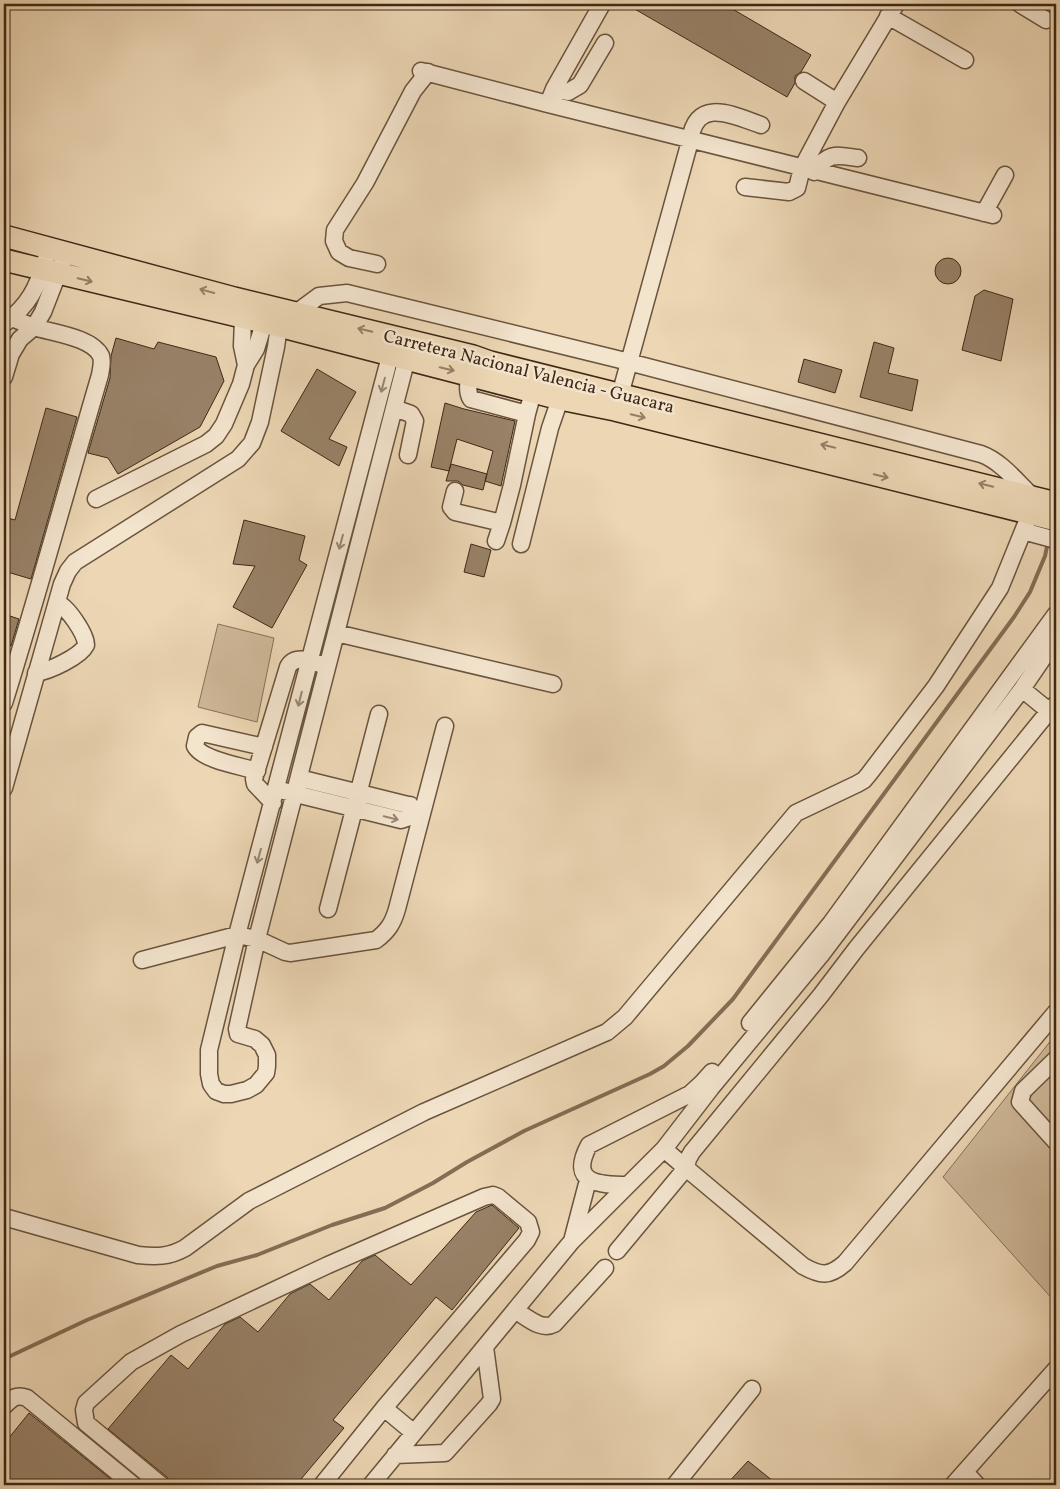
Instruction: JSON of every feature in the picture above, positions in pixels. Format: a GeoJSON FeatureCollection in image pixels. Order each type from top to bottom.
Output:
{"type":"FeatureCollection","features":[{"type":"Feature","properties":{"kind":"main road","name":"Carretera Nacional Valencia - Guacara"},"geometry":{"type":"LineString","coordinates":[[4,236],[296,313],[401,348]]}},
{"type":"Feature","properties":{"kind":"main road","name":"Carretera Nacional Valencia - Guacara"},"geometry":{"type":"LineString","coordinates":[[4,260],[271,325],[401,348],[471,365],[618,402],[1041,515]]}},
{"type":"Feature","properties":{"kind":"main road","name":"Carretera Nacional Valencia - Guacara"},"geometry":{"type":"LineString","coordinates":[[535,382],[560,399],[618,402]]}},
{"type":"Feature","properties":{"kind":"street"},"geometry":{"type":"LineString","coordinates":[[551,97],[602,4]]}},
{"type":"Feature","properties":{"kind":"street"},"geometry":{"type":"LineString","coordinates":[[1020,4],[1046,20]]}},
{"type":"Feature","properties":{"kind":"street"},"geometry":{"type":"LineString","coordinates":[[745,187],[789,192],[796,188],[808,170],[837,102],[892,10],[965,60]]}},
{"type":"Feature","properties":{"kind":"street"},"geometry":{"type":"LineString","coordinates":[[551,97],[568,92],[580,85],[605,42]]}},
{"type":"Feature","properties":{"kind":"street"},"geometry":{"type":"LineString","coordinates":[[377,264],[349,258],[339,252],[334,241],[335,230],[365,182],[424,71],[551,97],[690,141],[988,214],[1005,175]]}},
{"type":"Feature","properties":{"kind":"street"},"geometry":{"type":"LineString","coordinates":[[804,81],[837,102]]}},
{"type":"Feature","properties":{"kind":"street"},"geometry":{"type":"LineString","coordinates":[[618,402],[692,129],[699,118],[711,112],[726,112],[761,125]]}},
{"type":"Feature","properties":{"kind":"street"},"geometry":{"type":"LineString","coordinates":[[808,170],[825,158],[840,156],[858,158]]}},
{"type":"Feature","properties":{"kind":"street"},"geometry":{"type":"LineString","coordinates":[[4,377],[11,354],[20,339],[34,327],[44,312],[50,272],[58,250]]}},
{"type":"Feature","properties":{"kind":"street"},"geometry":{"type":"LineString","coordinates":[[8,321],[26,305],[50,272]]}},
{"type":"Feature","properties":{"kind":"street"},"geometry":{"type":"LineString","coordinates":[[296,313],[319,296],[347,293],[630,362],[990,457],[998,462],[1041,515],[1056,540]]}},
{"type":"Feature","properties":{"kind":"street"},"geometry":{"type":"LineString","coordinates":[[243,318],[242,346],[246,365]]}},
{"type":"Feature","properties":{"kind":"street"},"geometry":{"type":"LineString","coordinates":[[4,703],[38,594],[100,375],[102,361],[100,354],[91,345],[66,336],[8,321]]}},
{"type":"Feature","properties":{"kind":"street"},"geometry":{"type":"LineString","coordinates":[[96,499],[211,440],[224,424],[241,384],[246,365],[271,325]]}},
{"type":"Feature","properties":{"kind":"street"},"geometry":{"type":"LineString","coordinates":[[4,788],[64,577],[75,562],[238,459],[247,450],[252,443],[260,422],[276,347],[271,325]]}},
{"type":"Feature","properties":{"kind":"street"},"geometry":{"type":"LineString","coordinates":[[401,348],[394,408],[257,939],[236,1032],[254,1039],[262,1045],[267,1055],[266,1073],[256,1085],[247,1090],[224,1094],[216,1091],[211,1084],[208,1074],[209,1050],[237,935],[310,660],[401,348]]}},
{"type":"Feature","properties":{"kind":"street"},"geometry":{"type":"LineString","coordinates":[[471,365],[468,396],[527,414]]}},
{"type":"Feature","properties":{"kind":"street"},"geometry":{"type":"LineString","coordinates":[[497,406],[502,374]]}},
{"type":"Feature","properties":{"kind":"street"},"geometry":{"type":"LineString","coordinates":[[496,541],[512,486],[535,382]]}},
{"type":"Feature","properties":{"kind":"street"},"geometry":{"type":"LineString","coordinates":[[522,544],[550,428],[560,399]]}},
{"type":"Feature","properties":{"kind":"street"},"geometry":{"type":"LineString","coordinates":[[394,408],[411,414],[415,420],[408,455]]}},
{"type":"Feature","properties":{"kind":"street"},"geometry":{"type":"LineString","coordinates":[[455,492],[451,507],[455,512],[502,523]]}},
{"type":"Feature","properties":{"kind":"street"},"geometry":{"type":"LineString","coordinates":[[4,1217],[138,1255],[160,1257],[174,1254],[249,1201],[424,1112],[607,1032],[625,1017],[796,813],[864,780],[936,686],[1000,588],[1041,515]]}},
{"type":"Feature","properties":{"kind":"street"},"geometry":{"type":"LineString","coordinates":[[36,673],[53,668],[82,650],[86,645],[85,638],[66,608],[56,603]]}},
{"type":"Feature","properties":{"kind":"street"},"geometry":{"type":"LineString","coordinates":[[628,1185],[598,1183],[588,1180],[583,1172],[583,1164],[589,1145],[690,1094],[702,1083],[831,923],[1056,614]]}},
{"type":"Feature","properties":{"kind":"street"},"geometry":{"type":"LineString","coordinates":[[336,633],[553,684]]}},
{"type":"Feature","properties":{"kind":"street"},"geometry":{"type":"LineString","coordinates":[[371,1485],[572,1241],[664,1149],[821,955],[1022,689],[1056,640]]}},
{"type":"Feature","properties":{"kind":"street"},"geometry":{"type":"LineString","coordinates":[[275,796],[255,784],[254,779],[291,662],[296,659],[310,660],[327,666]]}},
{"type":"Feature","properties":{"kind":"street"},"geometry":{"type":"LineString","coordinates":[[617,1251],[686,1168],[692,1152],[1053,707],[1022,689]]}},
{"type":"Feature","properties":{"kind":"street"},"geometry":{"type":"LineString","coordinates":[[328,909],[379,714]]}},
{"type":"Feature","properties":{"kind":"street"},"geometry":{"type":"LineString","coordinates":[[142,960],[237,935],[257,939],[285,952],[296,953],[376,940],[385,933],[392,923],[397,910],[445,726]]}},
{"type":"Feature","properties":{"kind":"street"},"geometry":{"type":"LineString","coordinates":[[257,771],[198,752],[195,746],[197,737],[202,733],[264,747]]}},
{"type":"Feature","properties":{"kind":"street"},"geometry":{"type":"LineString","coordinates":[[275,796],[297,786],[358,793],[410,805],[411,809],[407,818],[400,820],[354,809],[297,786]]}},
{"type":"Feature","properties":{"kind":"street"},"geometry":{"type":"LineString","coordinates":[[664,1149],[803,1266],[817,1274],[826,1274],[837,1270],[852,1256],[1056,1012]]}},
{"type":"Feature","properties":{"kind":"street"},"geometry":{"type":"LineString","coordinates":[[1056,1059],[1023,1091],[1020,1102],[1056,1142]]}},
{"type":"Feature","properties":{"kind":"street"},"geometry":{"type":"LineString","coordinates":[[572,1241],[588,1180]]}},
{"type":"Feature","properties":{"kind":"street"},"geometry":{"type":"LineString","coordinates":[[161,1485],[86,1422],[84,1410],[86,1403],[131,1362],[181,1334],[328,1265],[493,1194],[528,1222],[531,1232],[527,1240],[384,1408],[322,1485]]}},
{"type":"Feature","properties":{"kind":"street"},"geometry":{"type":"LineString","coordinates":[[516,1311],[542,1326],[548,1327],[554,1324],[605,1268]]}},
{"type":"Feature","properties":{"kind":"street"},"geometry":{"type":"LineString","coordinates":[[395,1455],[445,1453],[489,1404],[492,1399],[484,1347]]}},
{"type":"Feature","properties":{"kind":"street"},"geometry":{"type":"LineString","coordinates":[[952,1485],[1056,1368]]}},
{"type":"Feature","properties":{"kind":"street"},"geometry":{"type":"LineString","coordinates":[[675,1485],[752,1389]]}},
{"type":"Feature","properties":{"kind":"street"},"geometry":{"type":"LineString","coordinates":[[4,1406],[12,1397],[20,1396],[27,1398],[133,1485]]}},
{"type":"Feature","properties":{"kind":"street"},"geometry":{"type":"LineString","coordinates":[[384,1408],[414,1433]]}},
{"type":"Feature","properties":{"kind":"street"},"geometry":{"type":"LineString","coordinates":[[965,1472],[977,1485]]}},
{"type":"Feature","properties":{"kind":"shaded area"},"geometry":{"type":"Polygon","coordinates":[[[218,624],[274,638],[257,722],[198,707],[218,624]]]}},
{"type":"Feature","properties":{"kind":"shaded area"},"geometry":{"type":"Polygon","coordinates":[[[1056,1034],[1056,1303],[943,1177],[1056,1034]]]}},
{"type":"Feature","properties":{"kind":"building"},"geometry":{"type":"Polygon","coordinates":[[[626,4],[724,4],[811,55],[801,72],[795,76],[795,83],[787,97],[626,4]]]}},
{"type":"Feature","properties":{"kind":"building"},"geometry":{"type":"Polygon","coordinates":[[[948,258],[957,262],[961,271],[957,280],[948,284],[939,280],[935,271],[939,262],[948,258]]]}},
{"type":"Feature","properties":{"kind":"building"},"geometry":{"type":"Polygon","coordinates":[[[984,290],[1013,299],[1001,361],[962,350],[975,296],[984,290]]]}},
{"type":"Feature","properties":{"kind":"building"},"geometry":{"type":"Polygon","coordinates":[[[116,338],[154,349],[158,342],[216,357],[224,381],[200,427],[118,474],[108,458],[88,453],[110,378],[111,356],[116,338]]]}},
{"type":"Feature","properties":{"kind":"building"},"geometry":{"type":"Polygon","coordinates":[[[874,342],[894,348],[888,373],[918,380],[912,411],[860,397],[874,342]]]}},
{"type":"Feature","properties":{"kind":"building"},"geometry":{"type":"Polygon","coordinates":[[[804,359],[842,370],[835,393],[798,382],[804,359]]]}},
{"type":"Feature","properties":{"kind":"building"},"geometry":{"type":"Polygon","coordinates":[[[317,369],[356,392],[329,439],[347,447],[339,466],[281,431],[317,369]]]}},
{"type":"Feature","properties":{"kind":"building"},"geometry":{"type":"Polygon","coordinates":[[[445,403],[515,421],[501,486],[485,481],[493,451],[457,439],[449,471],[431,467],[445,403]]]}},
{"type":"Feature","properties":{"kind":"building"},"geometry":{"type":"Polygon","coordinates":[[[46,408],[77,417],[31,579],[4,571],[4,517],[15,520],[46,408]]]}},
{"type":"Feature","properties":{"kind":"building"},"geometry":{"type":"Polygon","coordinates":[[[451,464],[487,474],[483,490],[463,485],[458,481],[446,481],[451,464]]]}},
{"type":"Feature","properties":{"kind":"building"},"geometry":{"type":"Polygon","coordinates":[[[244,520],[305,536],[299,560],[307,565],[272,628],[233,607],[255,566],[233,564],[244,520]]]}},
{"type":"Feature","properties":{"kind":"building"},"geometry":{"type":"Polygon","coordinates":[[[471,544],[491,550],[484,577],[464,572],[471,544]]]}},
{"type":"Feature","properties":{"kind":"building"},"geometry":{"type":"Polygon","coordinates":[[[4,614],[19,619],[11,646],[4,644],[4,614]]]}},
{"type":"Feature","properties":{"kind":"building"},"geometry":{"type":"Polygon","coordinates":[[[492,1205],[519,1228],[452,1310],[436,1297],[333,1420],[344,1428],[296,1485],[172,1485],[167,1477],[108,1429],[171,1355],[188,1369],[225,1324],[240,1317],[258,1332],[290,1294],[310,1284],[329,1300],[362,1261],[375,1255],[411,1285],[476,1212],[492,1205]]]}},
{"type":"Feature","properties":{"kind":"building"},"geometry":{"type":"Polygon","coordinates":[[[29,1413],[118,1485],[4,1485],[4,1444],[29,1413]]]}},
{"type":"Feature","properties":{"kind":"building"},"geometry":{"type":"Polygon","coordinates":[[[748,1461],[778,1485],[726,1485],[748,1461]]]}},
{"type":"Feature","properties":{"kind":"waterway"},"geometry":{"type":"LineString","coordinates":[[1056,85],[1056,126]]}},
{"type":"Feature","properties":{"kind":"waterway"},"geometry":{"type":"LineString","coordinates":[[1056,138],[1056,239]]}},
{"type":"Feature","properties":{"kind":"waterway"},"geometry":{"type":"LineString","coordinates":[[4,1359],[87,1320],[217,1266],[257,1255],[332,1225],[385,1208],[524,1131],[664,1066],[688,1046],[733,999],[1014,617],[1030,592],[1045,556],[1048,542]]}}]}
